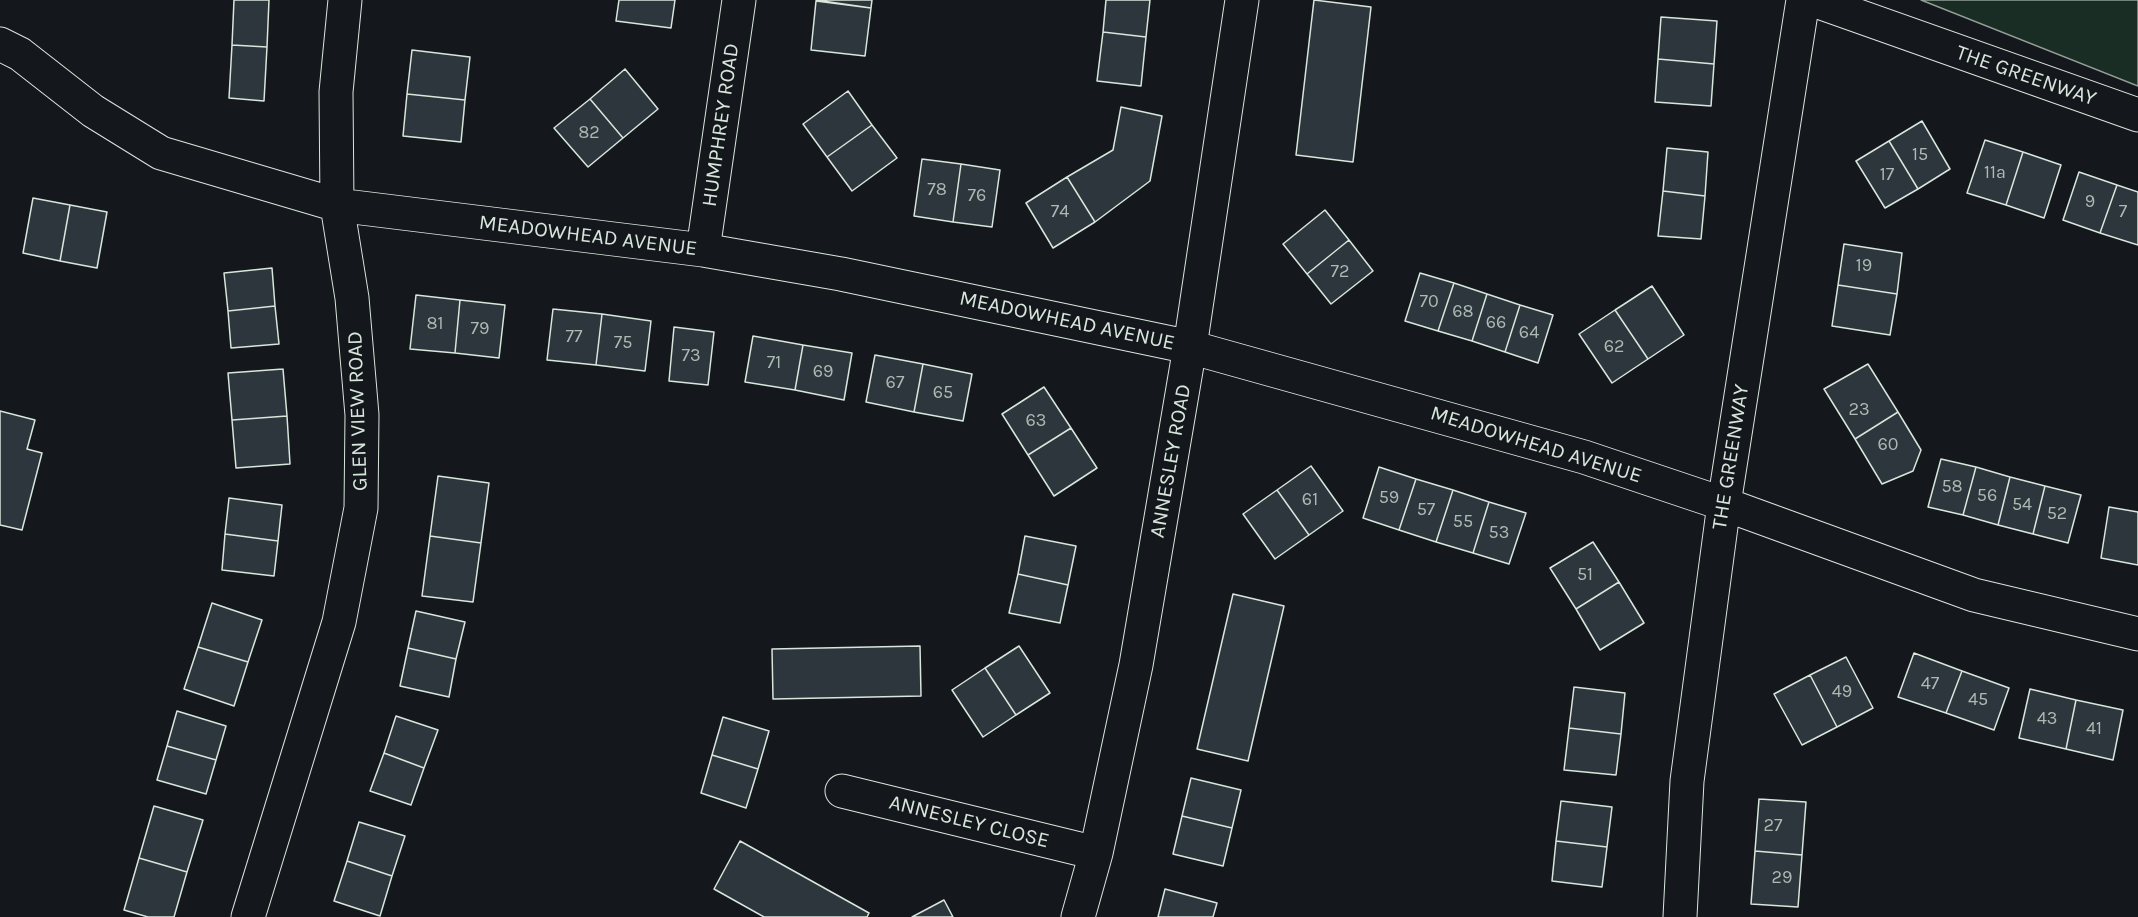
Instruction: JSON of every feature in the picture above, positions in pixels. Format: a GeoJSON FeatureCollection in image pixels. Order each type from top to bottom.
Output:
{"type":"FeatureCollection","features":[{"type":"Feature","properties":{"kind":"street","name":"GLEN VIEW ROAD"},"geometry":{"type":"LineString","coordinates":[[248,917],[339,622],[361,508],[361,403],[352,298],[337,205],[336,92],[345,0]]}},
{"type":"Feature","properties":{"kind":"street","name":"HUMPHREY ROAD"},"geometry":{"type":"LineString","coordinates":[[703,250],[739,0]]}},
{"type":"Feature","properties":{"kind":"street","name":"ANNESLEY ROAD"},"geometry":{"type":"LineString","coordinates":[[1078,917],[1096,853],[1136,664],[1190,347],[1242,0]]}},
{"type":"Feature","properties":{"kind":"street","name":"THE GREENWAY"},"geometry":{"type":"LineString","coordinates":[[1680,917],[1687,781],[1724,504],[1803,0]]}},
{"type":"Feature","properties":{"kind":"street","name":"THE GREENWAY"},"geometry":{"type":"LineString","coordinates":[[1813,0],[2138,115]]}},
{"type":"Feature","properties":{"kind":"street","name":"MEADOWHEAD AVENUE"},"geometry":{"type":"LineString","coordinates":[[0,44],[20,54],[93,111],[161,153],[337,205],[703,250],[841,274],[1190,347],[1584,457],[1724,504],[1974,596],[2138,634]]}},
{"type":"Feature","properties":{"kind":"street","name":"ANNESLEY CLOSE"},"geometry":{"type":"LineString","coordinates":[[842,791],[1096,853]]}},
{"type":"Feature","properties":{"kind":"green space"},"geometry":{"type":"Polygon","coordinates":[[[1921,0],[2138,0],[2138,86],[1921,0]]]}},
{"type":"Feature","properties":{"kind":"building"},"geometry":{"type":"Polygon","coordinates":[[[234,0],[269,0],[267,47],[232,45],[234,0]]]}},
{"type":"Feature","properties":{"kind":"building"},"geometry":{"type":"Polygon","coordinates":[[[619,0],[675,0],[671,28],[616,21],[619,0]]]}},
{"type":"Feature","properties":{"kind":"building"},"geometry":{"type":"Polygon","coordinates":[[[816,0],[872,0],[871,8],[816,0]]]}},
{"type":"Feature","properties":{"kind":"building"},"geometry":{"type":"Polygon","coordinates":[[[1106,0],[1150,0],[1146,37],[1103,32],[1106,0]]]}},
{"type":"Feature","properties":{"kind":"building"},"geometry":{"type":"Polygon","coordinates":[[[1314,0],[1371,7],[1353,162],[1296,155],[1314,0]]]}},
{"type":"Feature","properties":{"kind":"building"},"geometry":{"type":"Polygon","coordinates":[[[816,1],[871,8],[865,56],[811,50],[816,1]]]}},
{"type":"Feature","properties":{"kind":"building"},"geometry":{"type":"Polygon","coordinates":[[[1661,17],[1717,21],[1714,64],[1658,59],[1661,17]]]}},
{"type":"Feature","properties":{"kind":"building"},"geometry":{"type":"Polygon","coordinates":[[[1103,32],[1146,37],[1141,86],[1097,81],[1103,32]]]}},
{"type":"Feature","properties":{"kind":"building"},"geometry":{"type":"Polygon","coordinates":[[[232,45],[267,47],[264,101],[229,98],[232,45]]]}},
{"type":"Feature","properties":{"kind":"building"},"geometry":{"type":"Polygon","coordinates":[[[412,50],[470,57],[465,100],[407,94],[412,50]]]}},
{"type":"Feature","properties":{"kind":"building"},"geometry":{"type":"Polygon","coordinates":[[[1658,59],[1714,64],[1711,106],[1655,102],[1658,59]]]}},
{"type":"Feature","properties":{"kind":"building"},"geometry":{"type":"Polygon","coordinates":[[[625,69],[658,109],[623,138],[590,99],[625,69]]]}},
{"type":"Feature","properties":{"kind":"building"},"geometry":{"type":"Polygon","coordinates":[[[848,91],[872,125],[827,157],[803,124],[848,91]]]}},
{"type":"Feature","properties":{"kind":"building"},"geometry":{"type":"Polygon","coordinates":[[[407,94],[465,100],[461,142],[403,136],[407,94]]]}},
{"type":"Feature","properties":{"kind":"building"},"geometry":{"type":"Polygon","coordinates":[[[590,99],[623,138],[588,167],[554,128],[590,99]]]}},
{"type":"Feature","properties":{"kind":"building"},"geometry":{"type":"Polygon","coordinates":[[[1121,107],[1162,116],[1150,181],[1095,222],[1067,177],[1113,150],[1121,107]]]}},
{"type":"Feature","properties":{"kind":"building"},"geometry":{"type":"Polygon","coordinates":[[[1922,121],[1950,169],[1918,189],[1889,141],[1922,121]]]}},
{"type":"Feature","properties":{"kind":"building"},"geometry":{"type":"Polygon","coordinates":[[[872,125],[897,158],[852,191],[827,157],[872,125]]]}},
{"type":"Feature","properties":{"kind":"building"},"geometry":{"type":"Polygon","coordinates":[[[1985,140],[2023,152],[2006,205],[1967,193],[1985,140]]]}},
{"type":"Feature","properties":{"kind":"building"},"geometry":{"type":"Polygon","coordinates":[[[1889,141],[1918,189],[1885,208],[1856,161],[1889,141]]]}},
{"type":"Feature","properties":{"kind":"building"},"geometry":{"type":"Polygon","coordinates":[[[1667,148],[1708,152],[1705,196],[1663,191],[1667,148]]]}},
{"type":"Feature","properties":{"kind":"building"},"geometry":{"type":"Polygon","coordinates":[[[2023,152],[2061,165],[2044,218],[2006,205],[2023,152]]]}},
{"type":"Feature","properties":{"kind":"building"},"geometry":{"type":"Polygon","coordinates":[[[922,159],[961,164],[953,222],[914,216],[922,159]]]}},
{"type":"Feature","properties":{"kind":"building"},"geometry":{"type":"Polygon","coordinates":[[[961,164],[1000,170],[992,227],[953,222],[961,164]]]}},
{"type":"Feature","properties":{"kind":"building"},"geometry":{"type":"Polygon","coordinates":[[[2079,172],[2117,185],[2100,233],[2063,220],[2079,172]]]}},
{"type":"Feature","properties":{"kind":"building"},"geometry":{"type":"Polygon","coordinates":[[[1067,177],[1095,222],[1053,248],[1026,203],[1067,177]]]}},
{"type":"Feature","properties":{"kind":"building"},"geometry":{"type":"Polygon","coordinates":[[[2117,185],[2138,192],[2138,245],[2100,233],[2117,185]]]}},
{"type":"Feature","properties":{"kind":"building"},"geometry":{"type":"Polygon","coordinates":[[[1663,191],[1705,196],[1701,239],[1658,236],[1663,191]]]}},
{"type":"Feature","properties":{"kind":"building"},"geometry":{"type":"Polygon","coordinates":[[[33,198],[70,205],[60,261],[23,253],[33,198]]]}},
{"type":"Feature","properties":{"kind":"building"},"geometry":{"type":"Polygon","coordinates":[[[70,205],[107,212],[97,268],[60,261],[70,205]]]}},
{"type":"Feature","properties":{"kind":"building"},"geometry":{"type":"Polygon","coordinates":[[[1325,210],[1349,240],[1307,274],[1283,244],[1325,210]]]}},
{"type":"Feature","properties":{"kind":"building"},"geometry":{"type":"Polygon","coordinates":[[[1349,240],[1373,271],[1331,304],[1307,274],[1349,240]]]}},
{"type":"Feature","properties":{"kind":"building"},"geometry":{"type":"Polygon","coordinates":[[[1844,244],[1902,253],[1897,294],[1838,285],[1844,244]]]}},
{"type":"Feature","properties":{"kind":"building"},"geometry":{"type":"Polygon","coordinates":[[[272,268],[275,306],[228,311],[224,273],[272,268]]]}},
{"type":"Feature","properties":{"kind":"building"},"geometry":{"type":"Polygon","coordinates":[[[1420,273],[1454,283],[1438,331],[1405,321],[1420,273]]]}},
{"type":"Feature","properties":{"kind":"building"},"geometry":{"type":"Polygon","coordinates":[[[1454,283],[1487,294],[1472,341],[1438,331],[1454,283]]]}},
{"type":"Feature","properties":{"kind":"building"},"geometry":{"type":"Polygon","coordinates":[[[1838,285],[1897,294],[1890,335],[1832,326],[1838,285]]]}},
{"type":"Feature","properties":{"kind":"building"},"geometry":{"type":"Polygon","coordinates":[[[1652,286],[1684,335],[1648,359],[1615,310],[1652,286]]]}},
{"type":"Feature","properties":{"kind":"building"},"geometry":{"type":"Polygon","coordinates":[[[1487,294],[1520,305],[1505,352],[1472,341],[1487,294]]]}},
{"type":"Feature","properties":{"kind":"building"},"geometry":{"type":"Polygon","coordinates":[[[416,295],[460,300],[455,353],[410,349],[416,295]]]}},
{"type":"Feature","properties":{"kind":"building"},"geometry":{"type":"Polygon","coordinates":[[[460,300],[505,305],[499,358],[455,353],[460,300]]]}},
{"type":"Feature","properties":{"kind":"building"},"geometry":{"type":"Polygon","coordinates":[[[1520,305],[1553,315],[1538,363],[1505,352],[1520,305]]]}},
{"type":"Feature","properties":{"kind":"building"},"geometry":{"type":"Polygon","coordinates":[[[275,306],[279,344],[231,348],[228,311],[275,306]]]}},
{"type":"Feature","properties":{"kind":"building"},"geometry":{"type":"Polygon","coordinates":[[[553,309],[602,314],[596,365],[547,360],[553,309]]]}},
{"type":"Feature","properties":{"kind":"building"},"geometry":{"type":"Polygon","coordinates":[[[1615,310],[1648,359],[1612,383],[1579,334],[1615,310]]]}},
{"type":"Feature","properties":{"kind":"building"},"geometry":{"type":"Polygon","coordinates":[[[602,314],[651,321],[645,371],[596,365],[602,314]]]}},
{"type":"Feature","properties":{"kind":"building"},"geometry":{"type":"Polygon","coordinates":[[[674,327],[714,332],[708,385],[669,381],[674,327]]]}},
{"type":"Feature","properties":{"kind":"building"},"geometry":{"type":"Polygon","coordinates":[[[753,336],[803,345],[795,390],[745,382],[753,336]]]}},
{"type":"Feature","properties":{"kind":"building"},"geometry":{"type":"Polygon","coordinates":[[[803,345],[852,353],[844,400],[795,390],[803,345]]]}},
{"type":"Feature","properties":{"kind":"building"},"geometry":{"type":"Polygon","coordinates":[[[875,355],[923,364],[914,412],[866,402],[875,355]]]}},
{"type":"Feature","properties":{"kind":"building"},"geometry":{"type":"Polygon","coordinates":[[[923,364],[972,374],[963,421],[914,412],[923,364]]]}},
{"type":"Feature","properties":{"kind":"building"},"geometry":{"type":"Polygon","coordinates":[[[1868,364],[1898,412],[1855,439],[1824,389],[1868,364]]]}},
{"type":"Feature","properties":{"kind":"building"},"geometry":{"type":"Polygon","coordinates":[[[283,369],[287,416],[232,420],[228,373],[283,369]]]}},
{"type":"Feature","properties":{"kind":"building"},"geometry":{"type":"Polygon","coordinates":[[[1044,387],[1071,428],[1028,455],[1002,414],[1044,387]]]}},
{"type":"Feature","properties":{"kind":"building"},"geometry":{"type":"Polygon","coordinates":[[[0,411],[35,420],[27,449],[42,453],[22,530],[0,525],[0,411]]]}},
{"type":"Feature","properties":{"kind":"building"},"geometry":{"type":"Polygon","coordinates":[[[1898,412],[1921,450],[1913,471],[1882,484],[1855,439],[1898,412]]]}},
{"type":"Feature","properties":{"kind":"building"},"geometry":{"type":"Polygon","coordinates":[[[287,416],[290,464],[236,468],[232,420],[287,416]]]}},
{"type":"Feature","properties":{"kind":"building"},"geometry":{"type":"Polygon","coordinates":[[[1071,428],[1097,468],[1054,496],[1028,455],[1071,428]]]}},
{"type":"Feature","properties":{"kind":"building"},"geometry":{"type":"Polygon","coordinates":[[[1941,459],[1976,467],[1963,515],[1928,507],[1941,459]]]}},
{"type":"Feature","properties":{"kind":"building"},"geometry":{"type":"Polygon","coordinates":[[[1311,466],[1343,511],[1309,535],[1277,490],[1311,466]]]}},
{"type":"Feature","properties":{"kind":"building"},"geometry":{"type":"Polygon","coordinates":[[[1379,467],[1416,479],[1399,530],[1363,518],[1379,467]]]}},
{"type":"Feature","properties":{"kind":"building"},"geometry":{"type":"Polygon","coordinates":[[[1976,467],[2010,477],[1998,525],[1963,515],[1976,467]]]}},
{"type":"Feature","properties":{"kind":"building"},"geometry":{"type":"Polygon","coordinates":[[[438,476],[489,483],[481,543],[430,536],[438,476]]]}},
{"type":"Feature","properties":{"kind":"building"},"geometry":{"type":"Polygon","coordinates":[[[2010,477],[2045,486],[2033,534],[1998,525],[2010,477]]]}},
{"type":"Feature","properties":{"kind":"building"},"geometry":{"type":"Polygon","coordinates":[[[1416,479],[1453,490],[1436,542],[1399,530],[1416,479]]]}},
{"type":"Feature","properties":{"kind":"building"},"geometry":{"type":"Polygon","coordinates":[[[2045,486],[2081,495],[2068,543],[2033,534],[2045,486]]]}},
{"type":"Feature","properties":{"kind":"building"},"geometry":{"type":"Polygon","coordinates":[[[1277,490],[1309,535],[1275,559],[1243,514],[1277,490]]]}},
{"type":"Feature","properties":{"kind":"building"},"geometry":{"type":"Polygon","coordinates":[[[1453,490],[1489,502],[1473,553],[1436,542],[1453,490]]]}},
{"type":"Feature","properties":{"kind":"building"},"geometry":{"type":"Polygon","coordinates":[[[229,498],[282,505],[278,541],[225,534],[229,498]]]}},
{"type":"Feature","properties":{"kind":"building"},"geometry":{"type":"Polygon","coordinates":[[[1489,502],[1526,513],[1509,564],[1473,553],[1489,502]]]}},
{"type":"Feature","properties":{"kind":"building"},"geometry":{"type":"Polygon","coordinates":[[[2109,507],[2138,512],[2138,565],[2101,558],[2109,507]]]}},
{"type":"Feature","properties":{"kind":"building"},"geometry":{"type":"Polygon","coordinates":[[[225,534],[278,541],[274,576],[222,570],[225,534]]]}},
{"type":"Feature","properties":{"kind":"building"},"geometry":{"type":"Polygon","coordinates":[[[430,536],[481,543],[473,602],[422,596],[430,536]]]}},
{"type":"Feature","properties":{"kind":"building"},"geometry":{"type":"Polygon","coordinates":[[[1025,536],[1076,546],[1068,585],[1018,574],[1025,536]]]}},
{"type":"Feature","properties":{"kind":"building"},"geometry":{"type":"Polygon","coordinates":[[[1593,542],[1619,582],[1576,609],[1550,568],[1593,542]]]}},
{"type":"Feature","properties":{"kind":"building"},"geometry":{"type":"Polygon","coordinates":[[[1018,574],[1068,585],[1060,623],[1009,613],[1018,574]]]}},
{"type":"Feature","properties":{"kind":"building"},"geometry":{"type":"Polygon","coordinates":[[[1619,582],[1644,623],[1600,650],[1576,609],[1619,582]]]}},
{"type":"Feature","properties":{"kind":"building"},"geometry":{"type":"Polygon","coordinates":[[[1233,594],[1284,606],[1248,761],[1197,749],[1233,594]]]}},
{"type":"Feature","properties":{"kind":"building"},"geometry":{"type":"Polygon","coordinates":[[[212,603],[262,620],[248,662],[198,647],[212,603]]]}},
{"type":"Feature","properties":{"kind":"building"},"geometry":{"type":"Polygon","coordinates":[[[416,611],[465,622],[456,659],[408,648],[416,611]]]}},
{"type":"Feature","properties":{"kind":"building"},"geometry":{"type":"Polygon","coordinates":[[[920,646],[921,696],[773,699],[772,649],[920,646]]]}},
{"type":"Feature","properties":{"kind":"building"},"geometry":{"type":"Polygon","coordinates":[[[1019,646],[1050,693],[1016,715],[985,668],[1019,646]]]}},
{"type":"Feature","properties":{"kind":"building"},"geometry":{"type":"Polygon","coordinates":[[[198,647],[248,662],[234,706],[184,689],[198,647]]]}},
{"type":"Feature","properties":{"kind":"building"},"geometry":{"type":"Polygon","coordinates":[[[408,648],[456,659],[449,697],[400,686],[408,648]]]}},
{"type":"Feature","properties":{"kind":"building"},"geometry":{"type":"Polygon","coordinates":[[[1914,653],[1962,671],[1946,713],[1898,697],[1914,653]]]}},
{"type":"Feature","properties":{"kind":"building"},"geometry":{"type":"Polygon","coordinates":[[[1846,657],[1873,708],[1837,727],[1810,675],[1846,657]]]}},
{"type":"Feature","properties":{"kind":"building"},"geometry":{"type":"Polygon","coordinates":[[[985,668],[1016,715],[983,737],[952,690],[985,668]]]}},
{"type":"Feature","properties":{"kind":"building"},"geometry":{"type":"Polygon","coordinates":[[[1962,671],[2009,688],[1994,730],[1946,713],[1962,671]]]}},
{"type":"Feature","properties":{"kind":"building"},"geometry":{"type":"Polygon","coordinates":[[[1810,675],[1837,727],[1802,745],[1774,694],[1810,675]]]}},
{"type":"Feature","properties":{"kind":"building"},"geometry":{"type":"Polygon","coordinates":[[[1574,687],[1625,693],[1621,734],[1569,728],[1574,687]]]}},
{"type":"Feature","properties":{"kind":"building"},"geometry":{"type":"Polygon","coordinates":[[[2030,689],[2076,700],[2066,749],[2019,738],[2030,689]]]}},
{"type":"Feature","properties":{"kind":"building"},"geometry":{"type":"Polygon","coordinates":[[[2076,700],[2123,710],[2113,760],[2066,749],[2076,700]]]}},
{"type":"Feature","properties":{"kind":"building"},"geometry":{"type":"Polygon","coordinates":[[[177,711],[226,726],[216,760],[167,746],[177,711]]]}},
{"type":"Feature","properties":{"kind":"building"},"geometry":{"type":"Polygon","coordinates":[[[396,716],[438,730],[424,768],[384,753],[396,716]]]}},
{"type":"Feature","properties":{"kind":"building"},"geometry":{"type":"Polygon","coordinates":[[[723,717],[769,731],[758,769],[712,755],[723,717]]]}},
{"type":"Feature","properties":{"kind":"building"},"geometry":{"type":"Polygon","coordinates":[[[1569,728],[1621,734],[1616,775],[1564,770],[1569,728]]]}},
{"type":"Feature","properties":{"kind":"building"},"geometry":{"type":"Polygon","coordinates":[[[167,746],[216,760],[206,794],[157,780],[167,746]]]}},
{"type":"Feature","properties":{"kind":"building"},"geometry":{"type":"Polygon","coordinates":[[[384,753],[424,768],[411,805],[370,791],[384,753]]]}},
{"type":"Feature","properties":{"kind":"building"},"geometry":{"type":"Polygon","coordinates":[[[712,755],[758,769],[746,808],[701,793],[712,755]]]}},
{"type":"Feature","properties":{"kind":"building"},"geometry":{"type":"Polygon","coordinates":[[[1191,778],[1241,790],[1232,828],[1182,816],[1191,778]]]}},
{"type":"Feature","properties":{"kind":"building"},"geometry":{"type":"Polygon","coordinates":[[[1759,799],[1806,802],[1802,855],[1755,851],[1759,799]]]}},
{"type":"Feature","properties":{"kind":"building"},"geometry":{"type":"Polygon","coordinates":[[[1561,801],[1612,807],[1607,847],[1556,841],[1561,801]]]}},
{"type":"Feature","properties":{"kind":"building"},"geometry":{"type":"Polygon","coordinates":[[[154,806],[203,820],[187,872],[139,858],[154,806]]]}},
{"type":"Feature","properties":{"kind":"building"},"geometry":{"type":"Polygon","coordinates":[[[1182,816],[1232,828],[1223,866],[1173,854],[1182,816]]]}},
{"type":"Feature","properties":{"kind":"building"},"geometry":{"type":"Polygon","coordinates":[[[359,822],[405,836],[392,876],[347,861],[359,822]]]}},
{"type":"Feature","properties":{"kind":"building"},"geometry":{"type":"Polygon","coordinates":[[[740,841],[869,913],[867,917],[764,917],[714,889],[740,841]]]}},
{"type":"Feature","properties":{"kind":"building"},"geometry":{"type":"Polygon","coordinates":[[[1556,841],[1607,847],[1602,887],[1552,881],[1556,841]]]}},
{"type":"Feature","properties":{"kind":"building"},"geometry":{"type":"Polygon","coordinates":[[[1755,851],[1802,855],[1798,907],[1751,904],[1755,851]]]}},
{"type":"Feature","properties":{"kind":"building"},"geometry":{"type":"Polygon","coordinates":[[[139,858],[187,872],[174,917],[148,917],[124,910],[139,858]]]}},
{"type":"Feature","properties":{"kind":"building"},"geometry":{"type":"Polygon","coordinates":[[[347,861],[392,876],[380,916],[334,901],[347,861]]]}},
{"type":"Feature","properties":{"kind":"building"},"geometry":{"type":"Polygon","coordinates":[[[1165,889],[1217,903],[1213,917],[1158,917],[1165,889]]]}},
{"type":"Feature","properties":{"kind":"building"},"geometry":{"type":"Polygon","coordinates":[[[944,900],[953,917],[912,917],[944,900]]]}}]}
